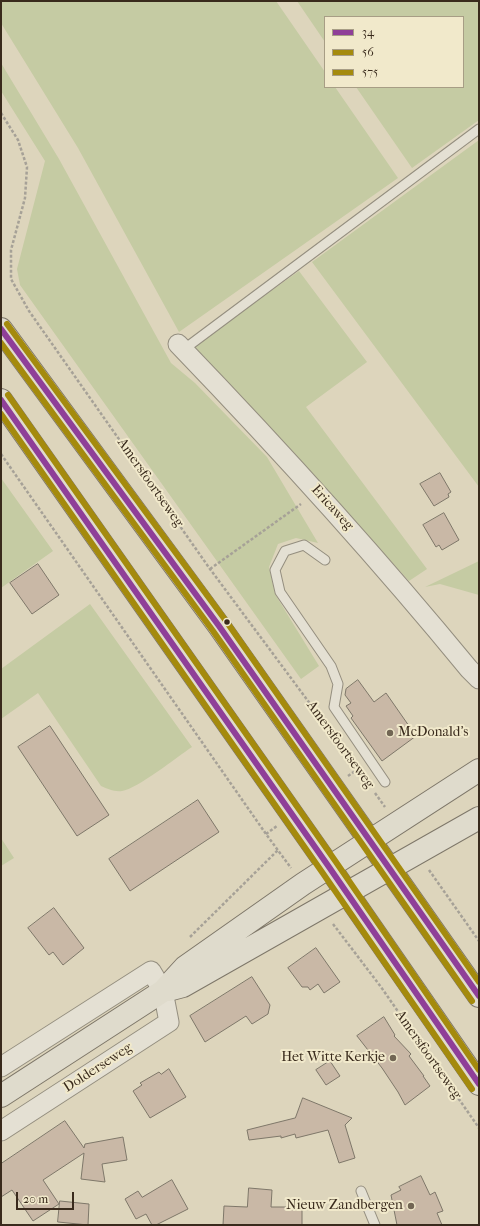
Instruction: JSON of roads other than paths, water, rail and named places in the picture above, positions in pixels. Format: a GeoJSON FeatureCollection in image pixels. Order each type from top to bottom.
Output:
{"type":"FeatureCollection","features":[{"type":"Feature","properties":{"kind":"main road","name":"Amersfoortseweg"},"geometry":{"type":"LineString","coordinates":[[1,329],[219,626],[479,996]]}},
{"type":"Feature","properties":{"kind":"main road","name":"Amersfoortseweg"},"geometry":{"type":"LineString","coordinates":[[1,400],[347,893],[479,1084]]}},
{"type":"Feature","properties":{"kind":"main road","name":"Dolderseweg"},"geometry":{"type":"LineString","coordinates":[[1,1096],[163,991],[185,967],[303,884],[479,770]]}},
{"type":"Feature","properties":{"kind":"main road","name":"Dolderseweg"},"geometry":{"type":"LineString","coordinates":[[163,991],[182,986],[479,818]]}},
{"type":"Feature","properties":{"kind":"street","name":"Ericaweg"},"geometry":{"type":"LineString","coordinates":[[181,347],[318,493],[409,595],[469,669],[479,679]]}},
{"type":"Feature","properties":{"kind":"street","name":"Dolderseweg"},"geometry":{"type":"LineString","coordinates":[[1,1067],[151,971],[163,991],[169,1022],[1,1131]]}},
{"type":"Feature","properties":{"kind":"lane"},"geometry":{"type":"LineString","coordinates":[[181,347],[479,129]]}},
{"type":"Feature","properties":{"kind":"lane"},"geometry":{"type":"LineString","coordinates":[[325,560],[304,545],[285,551],[275,570],[280,592],[331,666],[338,684],[334,707],[385,782]]}},
{"type":"Feature","properties":{"kind":"lane"},"geometry":{"type":"LineString","coordinates":[[361,1191],[375,1225]]}},
{"type":"Feature","properties":{"kind":"place","name":"McDonald's"},"geometry":{"type":"Point","coordinates":[390,733]}},
{"type":"Feature","properties":{"kind":"place","name":"Het Witte Kerkje"},"geometry":{"type":"Point","coordinates":[393,1058]}},
{"type":"Feature","properties":{"kind":"place","name":"Nieuw Zandbergen"},"geometry":{"type":"Point","coordinates":[411,1206]}}]}
